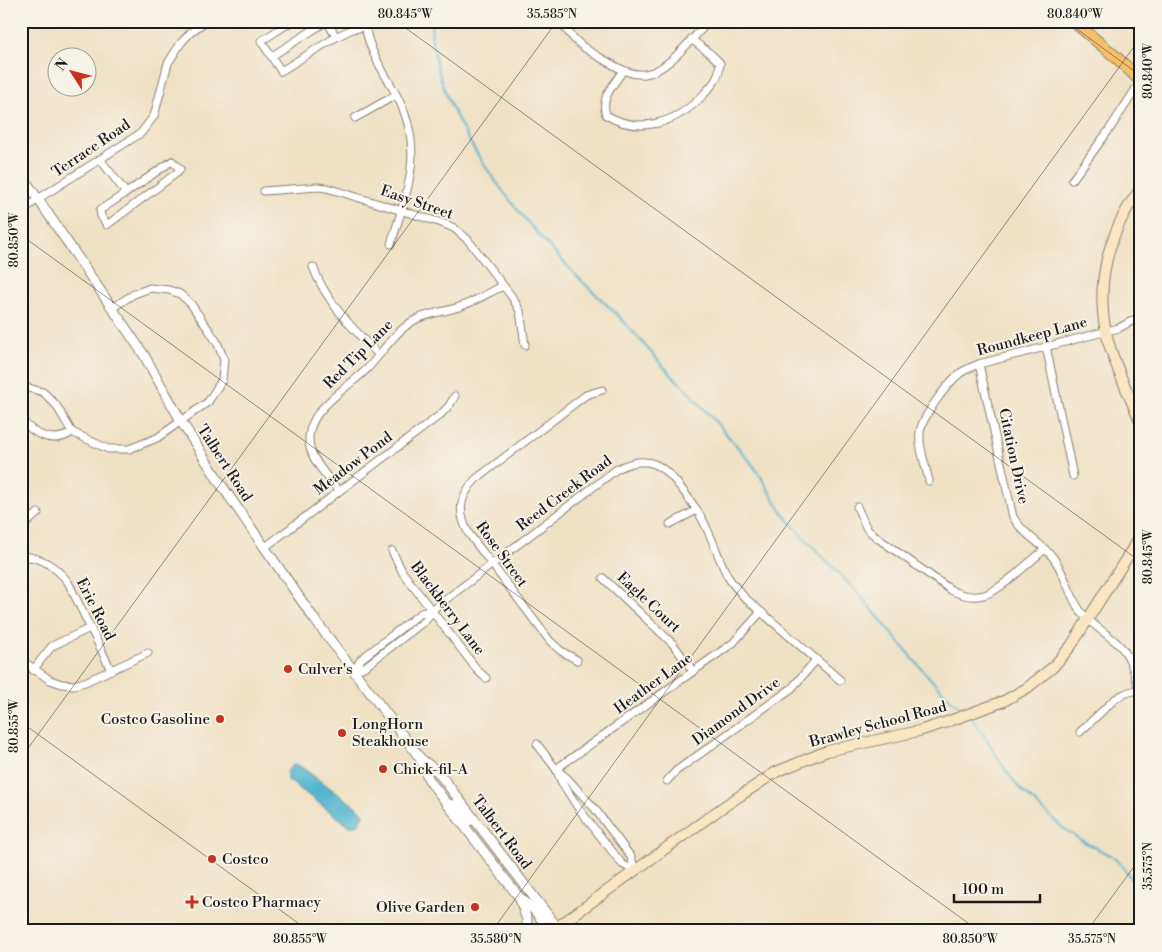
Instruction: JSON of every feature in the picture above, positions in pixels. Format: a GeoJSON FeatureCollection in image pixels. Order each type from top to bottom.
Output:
{"type":"FeatureCollection","features":[{"type":"Feature","properties":{"kind":"main road"},"geometry":{"type":"LineString","coordinates":[[1073,21],[1118,58],[1141,81]]}},
{"type":"Feature","properties":{"kind":"main road"},"geometry":{"type":"LineString","coordinates":[[1141,188],[1114,234],[1107,256],[1102,285],[1106,331],[1115,361],[1141,423]]}},
{"type":"Feature","properties":{"kind":"main road","name":"Brawley School Road"},"geometry":{"type":"LineString","coordinates":[[552,929],[752,787],[788,766],[827,751],[919,731],[1004,701],[1026,688],[1052,667],[1070,646],[1131,551],[1141,532]]}},
{"type":"Feature","properties":{"kind":"street","name":"Terrace Road"},"geometry":{"type":"LineString","coordinates":[[21,212],[140,133],[154,116],[168,64],[181,43],[206,21]]}},
{"type":"Feature","properties":{"kind":"street"},"geometry":{"type":"LineString","coordinates":[[272,56],[327,21],[336,37]]}},
{"type":"Feature","properties":{"kind":"street"},"geometry":{"type":"LineString","coordinates":[[560,21],[571,38],[585,49],[634,74],[654,72],[666,64],[709,21]]}},
{"type":"Feature","properties":{"kind":"street"},"geometry":{"type":"LineString","coordinates":[[291,22],[262,41],[281,71],[336,37],[365,24],[372,53],[407,118],[412,141],[410,180],[391,244]]}},
{"type":"Feature","properties":{"kind":"street"},"geometry":{"type":"LineString","coordinates":[[623,70],[606,96],[603,106],[606,115],[618,122],[632,125],[650,125],[666,120],[683,112],[697,101],[720,75],[720,63],[692,39]]}},
{"type":"Feature","properties":{"kind":"street"},"geometry":{"type":"LineString","coordinates":[[1072,180],[1109,130],[1141,81]]}},
{"type":"Feature","properties":{"kind":"street"},"geometry":{"type":"LineString","coordinates":[[356,118],[396,95]]}},
{"type":"Feature","properties":{"kind":"street"},"geometry":{"type":"LineString","coordinates":[[100,159],[126,193]]}},
{"type":"Feature","properties":{"kind":"street"},"geometry":{"type":"LineString","coordinates":[[172,161],[180,169],[107,224],[101,216],[100,210],[126,193],[172,161]]}},
{"type":"Feature","properties":{"kind":"street","name":"Talbert Road"},"geometry":{"type":"LineString","coordinates":[[21,174],[144,355],[181,421],[264,548],[420,758],[438,772],[498,850],[552,929]]}},
{"type":"Feature","properties":{"kind":"street","name":"Easy Street"},"geometry":{"type":"LineString","coordinates":[[264,191],[327,188],[454,228],[464,236],[520,311],[525,344]]}},
{"type":"Feature","properties":{"kind":"street"},"geometry":{"type":"LineString","coordinates":[[313,267],[320,283],[341,314],[379,356]]}},
{"type":"Feature","properties":{"kind":"street","name":"Red Tip Lane"},"geometry":{"type":"LineString","coordinates":[[340,491],[318,463],[312,452],[309,439],[311,426],[316,415],[360,376],[403,330],[417,319],[467,304],[503,286]]}},
{"type":"Feature","properties":{"kind":"street"},"geometry":{"type":"LineString","coordinates":[[21,389],[29,388],[43,392],[56,406],[72,432],[108,449],[129,449],[157,438],[208,402],[222,380],[224,360],[214,337],[192,304],[180,294],[169,290],[150,288],[144,289],[112,308]]}},
{"type":"Feature","properties":{"kind":"street","name":"Roundkeep Lane"},"geometry":{"type":"LineString","coordinates":[[929,481],[920,433],[928,412],[956,376],[966,369],[979,364],[1119,328],[1141,316]]}},
{"type":"Feature","properties":{"kind":"street"},"geometry":{"type":"LineString","coordinates":[[1046,346],[1073,476]]}},
{"type":"Feature","properties":{"kind":"street","name":"Citation Drive"},"geometry":{"type":"LineString","coordinates":[[979,364],[1013,517],[1024,532],[1045,549],[1060,567],[1070,592],[1082,613],[1122,648],[1129,659],[1140,692]]}},
{"type":"Feature","properties":{"kind":"street","name":"Rose Street"},"geometry":{"type":"LineString","coordinates":[[577,660],[561,651],[550,641],[469,534],[463,524],[460,511],[462,499],[476,479],[586,395],[602,390]]}},
{"type":"Feature","properties":{"kind":"street","name":"Meadow Pond"},"geometry":{"type":"LineString","coordinates":[[264,548],[440,414],[449,406],[455,396]]}},
{"type":"Feature","properties":{"kind":"street"},"geometry":{"type":"LineString","coordinates":[[21,418],[34,431],[43,436],[57,439],[65,437],[72,432]]}},
{"type":"Feature","properties":{"kind":"street","name":"Reed Creek Road"},"geometry":{"type":"LineString","coordinates":[[354,671],[366,666],[426,620],[432,610],[617,469],[628,463],[640,461],[664,468],[673,477],[697,510],[736,589],[840,680]]}},
{"type":"Feature","properties":{"kind":"street"},"geometry":{"type":"LineString","coordinates":[[857,508],[867,529],[876,537],[951,590],[963,596],[976,597],[988,594],[999,588],[1045,549]]}},
{"type":"Feature","properties":{"kind":"street"},"geometry":{"type":"LineString","coordinates":[[670,524],[697,510]]}},
{"type":"Feature","properties":{"kind":"street"},"geometry":{"type":"LineString","coordinates":[[21,528],[38,512]]}},
{"type":"Feature","properties":{"kind":"street","name":"Blackberry Lane"},"geometry":{"type":"LineString","coordinates":[[392,551],[403,573],[478,671],[486,678]]}},
{"type":"Feature","properties":{"kind":"street","name":"Erie Road"},"geometry":{"type":"LineString","coordinates":[[21,556],[44,561],[60,572],[68,582],[112,670]]}},
{"type":"Feature","properties":{"kind":"street","name":"Eagle Court"},"geometry":{"type":"LineString","coordinates":[[603,578],[673,644],[693,671]]}},
{"type":"Feature","properties":{"kind":"street","name":"Heather Lane"},"geometry":{"type":"LineString","coordinates":[[556,769],[738,640],[761,612]]}},
{"type":"Feature","properties":{"kind":"street"},"geometry":{"type":"LineString","coordinates":[[34,670],[52,646],[90,628]]}},
{"type":"Feature","properties":{"kind":"street"},"geometry":{"type":"LineString","coordinates":[[21,660],[50,680],[74,685],[85,682],[148,653]]}},
{"type":"Feature","properties":{"kind":"street","name":"Diamond Drive"},"geometry":{"type":"LineString","coordinates":[[667,781],[676,771],[792,688],[816,660]]}},
{"type":"Feature","properties":{"kind":"street"},"geometry":{"type":"LineString","coordinates":[[1080,732],[1115,699],[1126,693],[1140,692]]}},
{"type":"Feature","properties":{"kind":"street"},"geometry":{"type":"LineString","coordinates":[[537,744],[556,769],[561,781],[579,810],[622,864],[635,871]]}},
{"type":"Feature","properties":{"kind":"street","name":"Talbert Road"},"geometry":{"type":"LineString","coordinates":[[420,758],[428,780],[519,897],[552,929]]}},
{"type":"Feature","properties":{"kind":"street"},"geometry":{"type":"LineString","coordinates":[[556,769],[568,778],[595,809],[631,857],[635,871]]}},
{"type":"Feature","properties":{"kind":"street"},"geometry":{"type":"LineString","coordinates":[[447,804],[455,805],[498,850]]}},
{"type":"Feature","properties":{"kind":"street"},"geometry":{"type":"LineString","coordinates":[[519,897],[527,920],[527,931]]}},
{"type":"Feature","properties":{"kind":"water"},"geometry":{"type":"Polygon","coordinates":[[[297,764],[362,811],[364,814],[362,820],[355,827],[349,826],[288,780],[288,770],[297,764]]]}},
{"type":"Feature","properties":{"kind":"waterway"},"geometry":{"type":"LineString","coordinates":[[432,21],[433,46],[445,91],[474,149],[513,204],[557,255],[620,318],[710,415],[754,466],[782,511],[796,529],[854,589],[936,685],[964,711]]}},
{"type":"Feature","properties":{"kind":"waterway"},"geometry":{"type":"LineString","coordinates":[[971,718],[1019,788],[1063,828],[1113,857],[1125,869],[1141,897]]}},
{"type":"Feature","properties":{"kind":"place","name":"Culver's"},"geometry":{"type":"Point","coordinates":[288,669]}},
{"type":"Feature","properties":{"kind":"place","name":"Costco Gasoline"},"geometry":{"type":"Point","coordinates":[220,719]}},
{"type":"Feature","properties":{"kind":"place","name":"LongHorn Steakhouse"},"geometry":{"type":"Point","coordinates":[342,733]}},
{"type":"Feature","properties":{"kind":"place","name":"Chick-fil-A"},"geometry":{"type":"Point","coordinates":[383,769]}},
{"type":"Feature","properties":{"kind":"place","name":"Costco"},"geometry":{"type":"Point","coordinates":[212,859]}},
{"type":"Feature","properties":{"kind":"place","name":"Costco Pharmacy"},"geometry":{"type":"Point","coordinates":[192,902]}},
{"type":"Feature","properties":{"kind":"place","name":"Olive Garden"},"geometry":{"type":"Point","coordinates":[475,907]}}]}
